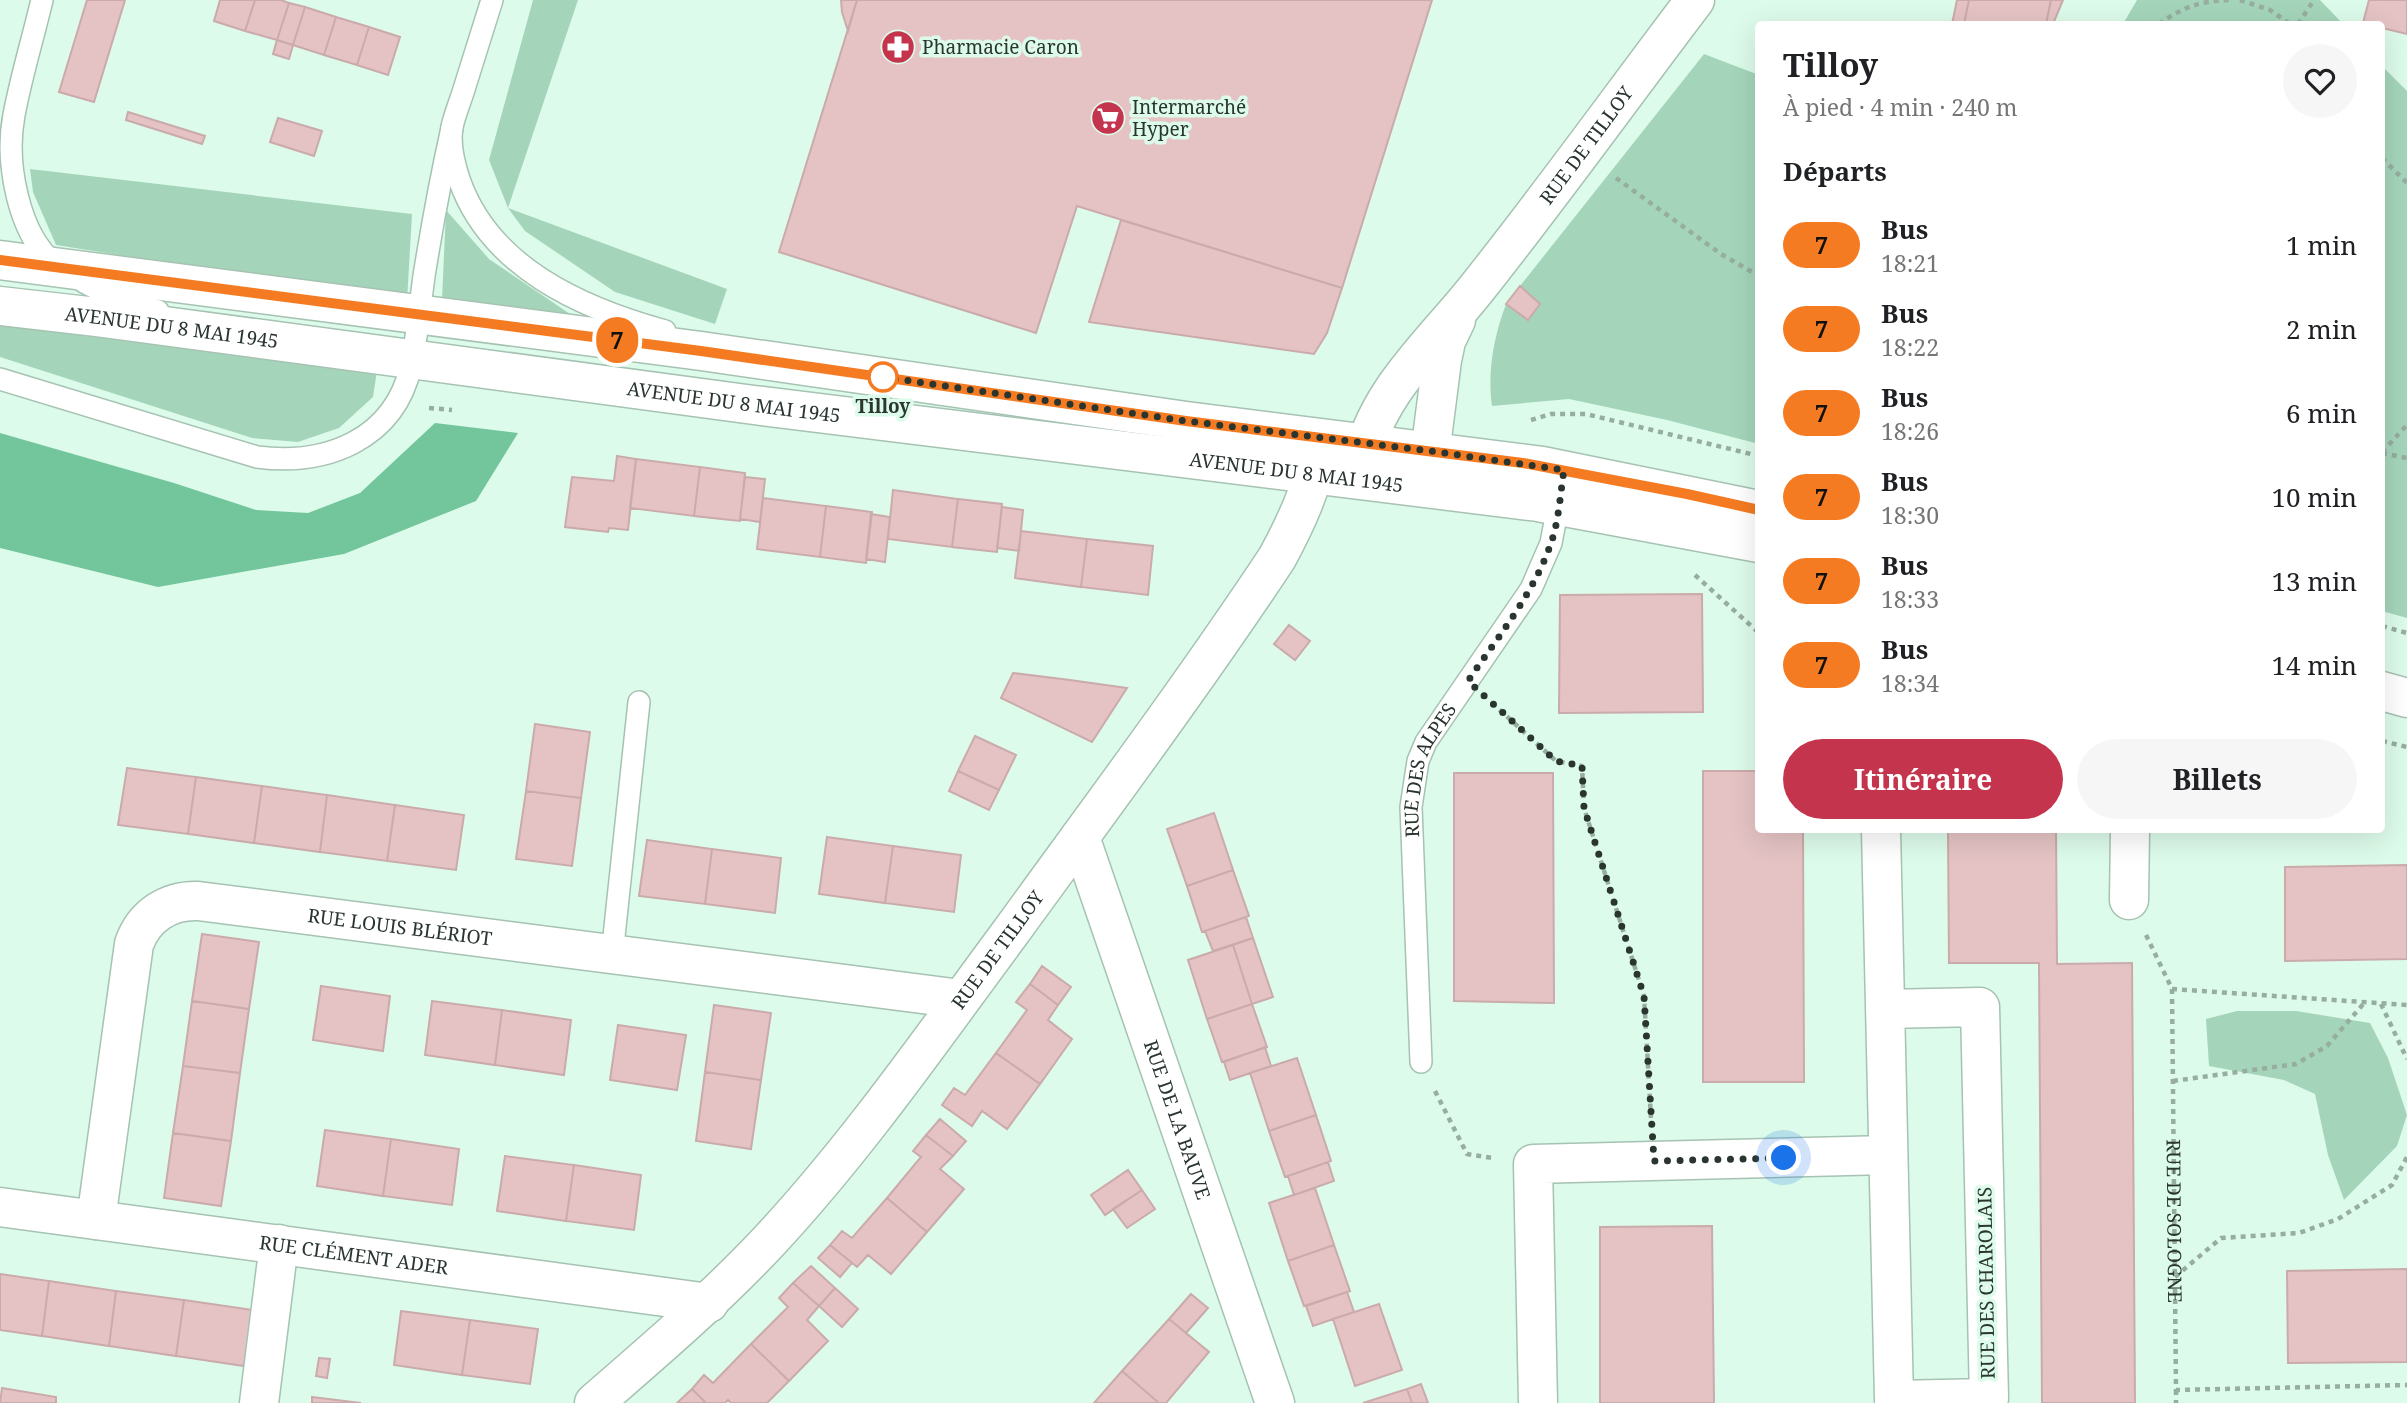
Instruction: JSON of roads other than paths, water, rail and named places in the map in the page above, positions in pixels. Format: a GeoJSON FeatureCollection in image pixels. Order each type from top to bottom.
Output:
{"type":"FeatureCollection","features":[{"type":"Feature","properties":{"kind":"street","name":"RUE DE TILLOY"},"geometry":{"type":"LineString","coordinates":[[1361,461],[1379,412],[1394,387],[1476,289],[1695,0]]}},
{"type":"Feature","properties":{"kind":"street","name":"AVENUE DU 8 MAI 1945"},"geometry":{"type":"LineString","coordinates":[[0,260],[816,368],[1186,421],[1318,456]]}},
{"type":"Feature","properties":{"kind":"street","name":"RUE DE TILLOY"},"geometry":{"type":"LineString","coordinates":[[1428,469],[1446,341],[1476,289]]}},
{"type":"Feature","properties":{"kind":"street","name":"AVENUE DU 8 MAI 1945"},"geometry":{"type":"LineString","coordinates":[[0,306],[768,407],[1318,456],[1755,510]]}},
{"type":"Feature","properties":{"kind":"street","name":"RUE DE TILLOY"},"geometry":{"type":"LineString","coordinates":[[594,1403],[709,1303],[771,1239],[831,1170],[1080,837],[1277,558],[1302,510],[1318,456]]}},
{"type":"Feature","properties":{"kind":"street","name":"AVENUE DU 8 MAI 1945"},"geometry":{"type":"LineString","coordinates":[[1562,488],[1755,542]]}},
{"type":"Feature","properties":{"kind":"street"},"geometry":{"type":"LineString","coordinates":[[2385,692],[2407,698]]}},
{"type":"Feature","properties":{"kind":"street","name":"RUE DES CHAROLAIS"},"geometry":{"type":"LineString","coordinates":[[1881,833],[1888,1155],[1894,1400],[1989,1398],[1980,1007],[1885,1009]]}},
{"type":"Feature","properties":{"kind":"street"},"geometry":{"type":"LineString","coordinates":[[2129,900],[2130,833]]}},
{"type":"Feature","properties":{"kind":"street","name":"RUE DE LA BAUVE"},"geometry":{"type":"LineString","coordinates":[[1080,837],[1262,1395]]}},
{"type":"Feature","properties":{"kind":"street","name":"RUE LOUIS BLÉRIOT"},"geometry":{"type":"LineString","coordinates":[[96,1220],[134,944],[144,924],[163,908],[186,901],[961,999]]}},
{"type":"Feature","properties":{"kind":"street"},"geometry":{"type":"LineString","coordinates":[[1538,1403],[1533,1164],[1888,1155]]}},
{"type":"Feature","properties":{"kind":"street","name":"RUE CLÉMENT ADER"},"geometry":{"type":"LineString","coordinates":[[0,1207],[709,1303]]}},
{"type":"Feature","properties":{"kind":"street"},"geometry":{"type":"LineString","coordinates":[[259,1403],[279,1244]]}},
{"type":"Feature","properties":{"kind":"lane"},"geometry":{"type":"LineString","coordinates":[[0,145],[13,117],[42,0]]}},
{"type":"Feature","properties":{"kind":"lane"},"geometry":{"type":"LineString","coordinates":[[0,379],[257,457],[293,460],[333,453],[363,438],[377,426],[397,400],[405,383],[441,173],[452,128],[492,0]]}},
{"type":"Feature","properties":{"kind":"lane"},"geometry":{"type":"LineString","coordinates":[[13,117],[14,175],[22,214],[40,249],[62,270],[105,293],[215,334]]}},
{"type":"Feature","properties":{"kind":"lane"},"geometry":{"type":"LineString","coordinates":[[452,128],[455,168],[472,210],[488,234],[506,253],[550,285],[579,301],[634,323],[816,368]]}},
{"type":"Feature","properties":{"kind":"lane","name":"RUE DES ALPES"},"geometry":{"type":"LineString","coordinates":[[1421,1062],[1411,807],[1418,761],[1426,742],[1531,589],[1551,544],[1562,488]]}},
{"type":"Feature","properties":{"kind":"lane"},"geometry":{"type":"LineString","coordinates":[[612,955],[639,702]]}},
{"type":"Feature","properties":{"kind":"place","name":"Pharmacie Caron"},"geometry":{"type":"Point","coordinates":[898,47]}},
{"type":"Feature","properties":{"kind":"place","name":"Intermarché Hyper"},"geometry":{"type":"Point","coordinates":[1108,118]}},
{"type":"Feature","properties":{"kind":"place","name":"Tilloy"},"geometry":{"type":"Point","coordinates":[883,377]}}]}
